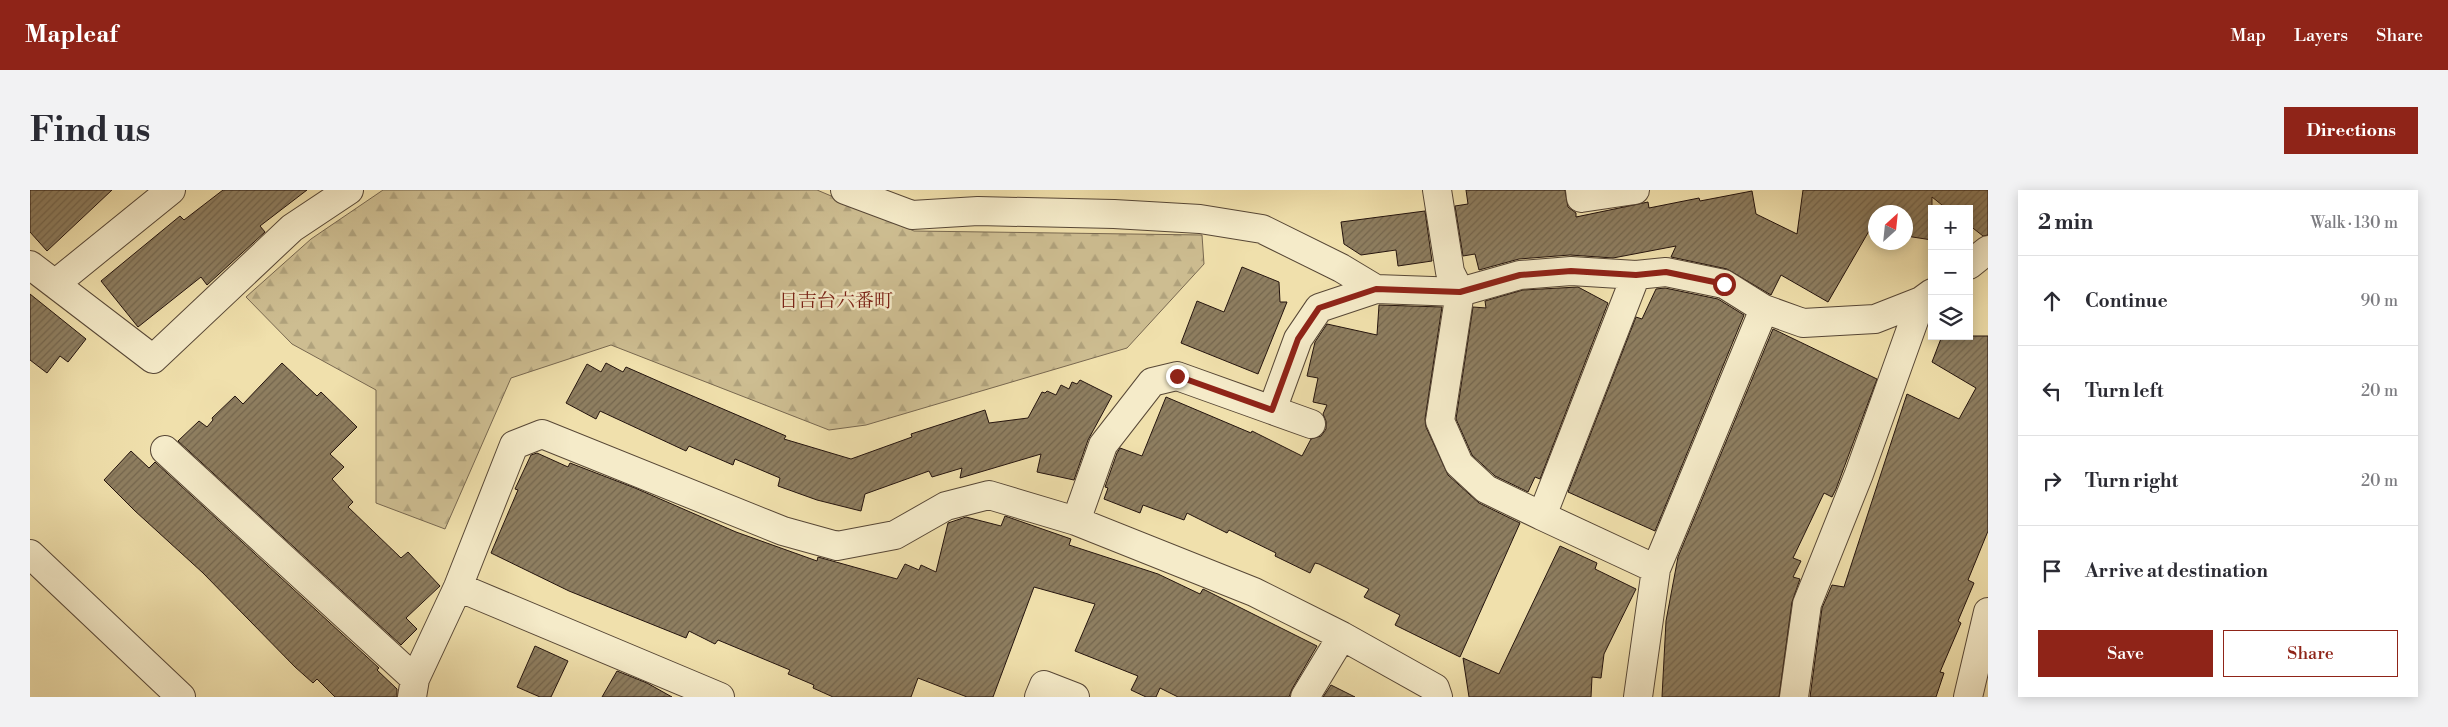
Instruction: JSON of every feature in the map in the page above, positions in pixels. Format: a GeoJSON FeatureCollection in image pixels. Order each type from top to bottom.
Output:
{"type":"FeatureCollection","features":[{"type":"Feature","properties":{"kind":"street"},"geometry":{"type":"LineString","coordinates":[[55,284],[171,190]]}},
{"type":"Feature","properties":{"kind":"street"},"geometry":{"type":"LineString","coordinates":[[30,265],[153,359],[292,228],[349,190]]}},
{"type":"Feature","properties":{"kind":"street"},"geometry":{"type":"LineString","coordinates":[[845,190],[912,215],[978,211],[1114,214],[1200,219],[1262,229],[1340,268],[1376,289]]}},
{"type":"Feature","properties":{"kind":"street"},"geometry":{"type":"LineString","coordinates":[[1437,190],[1450,272],[1460,292],[1440,421],[1459,464],[1486,489],[1656,569]]}},
{"type":"Feature","properties":{"kind":"street"},"geometry":{"type":"LineString","coordinates":[[1580,190],[1581,198],[1635,190]]}},
{"type":"Feature","properties":{"kind":"street"},"geometry":{"type":"LineString","coordinates":[[1973,261],[1988,250]]}},
{"type":"Feature","properties":{"kind":"street"},"geometry":{"type":"LineString","coordinates":[[1272,410],[1298,339],[1319,308],[1376,289],[1460,292],[1520,275],[1571,271],[1636,275],[1666,272],[1724,284],[1764,308],[1803,323],[1875,320],[1927,297]]}},
{"type":"Feature","properties":{"kind":"street"},"geometry":{"type":"LineString","coordinates":[[1542,516],[1636,275]]}},
{"type":"Feature","properties":{"kind":"street"},"geometry":{"type":"LineString","coordinates":[[1794,697],[1807,604],[1927,297]]}},
{"type":"Feature","properties":{"kind":"street"},"geometry":{"type":"LineString","coordinates":[[1638,697],[1656,569],[1764,308]]}},
{"type":"Feature","properties":{"kind":"street"},"geometry":{"type":"LineString","coordinates":[[1076,521],[1103,445],[1152,382],[1177,376],[1311,424]]}},
{"type":"Feature","properties":{"kind":"street"},"geometry":{"type":"LineString","coordinates":[[165,450],[414,688],[458,587],[514,445],[542,434],[783,531],[837,546],[895,535],[946,506],[989,495],[1076,521],[1254,592],[1342,636],[1435,688],[1438,697]]}},
{"type":"Feature","properties":{"kind":"street"},"geometry":{"type":"LineString","coordinates":[[30,554],[181,697]]}},
{"type":"Feature","properties":{"kind":"street"},"geometry":{"type":"LineString","coordinates":[[458,587],[720,697]]}},
{"type":"Feature","properties":{"kind":"street"},"geometry":{"type":"LineString","coordinates":[[1968,697],[1988,612]]}},
{"type":"Feature","properties":{"kind":"street"},"geometry":{"type":"LineString","coordinates":[[1305,697],[1342,636]]}},
{"type":"Feature","properties":{"kind":"street"},"geometry":{"type":"LineString","coordinates":[[1040,697],[1044,685],[1076,697]]}},
{"type":"Feature","properties":{"kind":"green space"},"geometry":{"type":"Polygon","coordinates":[[[383,190],[817,190],[914,231],[1202,235],[1204,264],[1127,348],[866,425],[829,430],[611,345],[511,378],[445,529],[376,503],[376,390],[292,344],[246,297],[311,239],[383,190]]]}},
{"type":"Feature","properties":{"kind":"building"},"geometry":{"type":"Polygon","coordinates":[[[30,190],[112,190],[47,251],[30,232],[30,190]]]}},
{"type":"Feature","properties":{"kind":"building"},"geometry":{"type":"Polygon","coordinates":[[[223,190],[307,190],[260,226],[265,232],[207,285],[201,277],[138,327],[101,281],[180,216],[184,220],[223,190]]]}},
{"type":"Feature","properties":{"kind":"building"},"geometry":{"type":"Polygon","coordinates":[[[1466,190],[1565,190],[1568,207],[1576,213],[1576,217],[1648,202],[1649,208],[1699,198],[1700,201],[1752,191],[1756,214],[1797,234],[1803,190],[1988,190],[1988,235],[1983,236],[1973,228],[1973,205],[1942,205],[1932,197],[1932,205],[1928,205],[1928,239],[1913,237],[1913,205],[1868,205],[1868,233],[1828,302],[1781,275],[1771,295],[1727,269],[1671,257],[1676,246],[1613,258],[1570,255],[1519,259],[1479,270],[1475,254],[1463,256],[1455,206],[1468,204],[1466,190]]]}},
{"type":"Feature","properties":{"kind":"building"},"geometry":{"type":"Polygon","coordinates":[[[1425,211],[1432,261],[1398,266],[1396,250],[1361,255],[1344,244],[1341,222],[1425,211]]]}},
{"type":"Feature","properties":{"kind":"building"},"geometry":{"type":"Polygon","coordinates":[[[1242,267],[1279,282],[1280,302],[1287,302],[1258,374],[1181,343],[1197,301],[1224,312],[1242,267]]]}},
{"type":"Feature","properties":{"kind":"building"},"geometry":{"type":"Polygon","coordinates":[[[1578,287],[1608,303],[1540,479],[1535,477],[1528,492],[1495,476],[1472,455],[1456,419],[1473,307],[1486,308],[1485,301],[1523,290],[1578,287]]]}},
{"type":"Feature","properties":{"kind":"building"},"geometry":{"type":"Polygon","coordinates":[[[1665,288],[1718,299],[1744,315],[1655,531],[1568,492],[1636,317],[1642,319],[1656,289],[1665,288]]]}},
{"type":"Feature","properties":{"kind":"building"},"geometry":{"type":"Polygon","coordinates":[[[30,294],[86,339],[68,362],[60,356],[47,373],[30,360],[30,294]]]}},
{"type":"Feature","properties":{"kind":"building"},"geometry":{"type":"Polygon","coordinates":[[[1379,305],[1442,307],[1425,419],[1426,427],[1448,475],[1479,503],[1520,523],[1460,657],[1395,625],[1400,615],[1364,597],[1369,589],[1319,564],[1315,563],[1310,573],[1275,556],[1276,553],[1229,530],[1227,533],[1187,513],[1184,520],[1143,505],[1140,513],[1104,499],[1108,488],[1105,487],[1120,448],[1142,456],[1166,397],[1251,433],[1252,431],[1302,456],[1311,439],[1321,436],[1326,429],[1326,421],[1323,414],[1327,405],[1313,402],[1318,378],[1307,376],[1315,342],[1327,324],[1377,335],[1379,305]]]}},
{"type":"Feature","properties":{"kind":"building"},"geometry":{"type":"Polygon","coordinates":[[[1773,329],[1877,379],[1836,489],[1832,497],[1824,493],[1793,558],[1801,561],[1793,577],[1800,579],[1792,602],[1779,697],[1662,697],[1666,621],[1678,557],[1773,329]]]}},
{"type":"Feature","properties":{"kind":"building"},"geometry":{"type":"Polygon","coordinates":[[[1973,336],[1988,336],[1988,531],[1968,580],[1974,583],[1958,621],[1961,623],[1940,672],[1944,673],[1936,697],[1810,697],[1822,608],[1832,585],[1844,587],[1907,394],[1959,419],[1976,388],[1932,362],[1940,340],[1973,340],[1973,336]]]}},
{"type":"Feature","properties":{"kind":"building"},"geometry":{"type":"Polygon","coordinates":[[[282,363],[317,396],[321,392],[357,427],[330,454],[344,467],[332,479],[353,502],[348,507],[401,558],[408,552],[440,586],[406,618],[417,629],[401,645],[178,441],[199,421],[207,427],[213,420],[212,418],[235,396],[243,404],[282,363]]]}},
{"type":"Feature","properties":{"kind":"building"},"geometry":{"type":"Polygon","coordinates":[[[606,363],[623,372],[626,367],[786,436],[784,439],[851,459],[912,437],[911,434],[985,410],[989,423],[1028,418],[1042,392],[1045,393],[1047,391],[1056,395],[1061,385],[1069,389],[1072,382],[1077,384],[1080,380],[1112,396],[1088,440],[1074,480],[1037,472],[1041,454],[960,478],[962,468],[932,477],[929,471],[865,494],[861,511],[817,500],[778,486],[780,478],[735,459],[733,465],[689,446],[686,451],[600,411],[596,419],[566,403],[587,364],[601,372],[606,363]]]}},
{"type":"Feature","properties":{"kind":"building"},"geometry":{"type":"Polygon","coordinates":[[[131,451],[149,468],[155,462],[379,668],[377,670],[397,689],[397,697],[335,697],[317,679],[313,683],[295,667],[203,573],[104,480],[131,451]]]}},
{"type":"Feature","properties":{"kind":"building"},"geometry":{"type":"Polygon","coordinates":[[[537,453],[568,467],[570,463],[635,488],[736,532],[817,561],[818,557],[897,579],[905,564],[919,570],[921,565],[936,572],[948,523],[966,517],[1001,526],[1005,516],[1071,539],[1069,545],[1158,574],[1200,594],[1203,589],[1317,646],[1289,697],[1178,697],[1160,688],[1156,697],[1146,697],[1131,690],[1138,676],[1075,651],[1095,604],[1034,587],[993,697],[967,697],[918,678],[911,697],[833,697],[813,688],[814,685],[788,674],[790,670],[718,640],[715,644],[689,631],[686,638],[569,591],[491,553],[518,490],[515,489],[531,455],[537,453]]]}},
{"type":"Feature","properties":{"kind":"building"},"geometry":{"type":"Polygon","coordinates":[[[1560,546],[1597,563],[1595,569],[1636,589],[1604,654],[1601,678],[1592,677],[1591,697],[1469,697],[1463,658],[1499,674],[1560,546]]]}},
{"type":"Feature","properties":{"kind":"building"},"geometry":{"type":"Polygon","coordinates":[[[535,646],[568,661],[551,697],[540,697],[517,687],[535,646]]]}},
{"type":"Feature","properties":{"kind":"building"},"geometry":{"type":"Polygon","coordinates":[[[617,671],[647,683],[672,697],[602,697],[617,671]]]}},
{"type":"Feature","properties":{"kind":"building"},"geometry":{"type":"Polygon","coordinates":[[[1331,685],[1355,697],[1323,697],[1331,685]]]}},
{"type":"Feature","properties":{"kind":"district","name":"日吉台六番町"},"geometry":{"type":"Point","coordinates":[836,300]}},
{"type":"Feature","properties":{"kind":"route"},"geometry":{"type":"LineString","coordinates":[[1177,376],[1272,410],[1298,339],[1319,308],[1376,289],[1460,292],[1520,275],[1571,271],[1636,275],[1666,272],[1724,284]]}}]}
